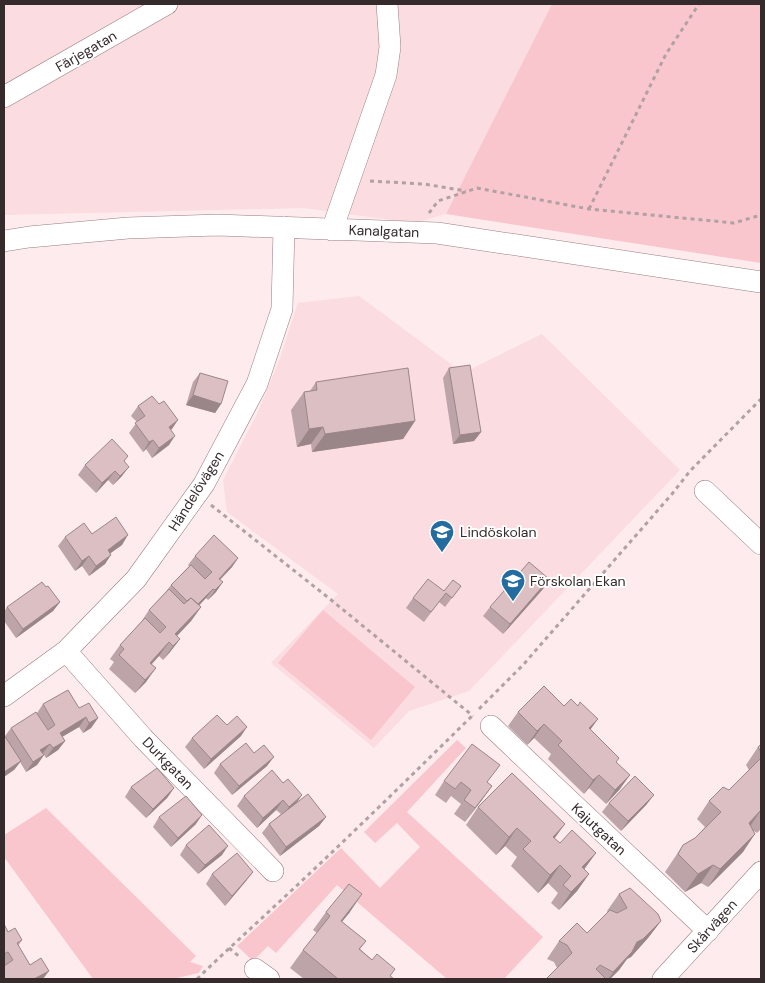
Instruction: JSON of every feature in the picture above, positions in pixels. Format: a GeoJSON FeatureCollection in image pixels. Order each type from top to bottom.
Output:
{"type":"FeatureCollection","features":[{"type":"Feature","properties":{"kind":"street","name":"Färjegatan"},"geometry":{"type":"LineString","coordinates":[[4,97],[167,4]]}},
{"type":"Feature","properties":{"kind":"street"},"geometry":{"type":"LineString","coordinates":[[332,230],[386,75],[390,48],[386,4]]}},
{"type":"Feature","properties":{"kind":"street","name":"Kanalgatan"},"geometry":{"type":"LineString","coordinates":[[4,241],[128,228],[218,225],[437,233],[761,282]]}},
{"type":"Feature","properties":{"kind":"street","name":"Händelövägen"},"geometry":{"type":"LineString","coordinates":[[4,696],[66,651],[136,578],[204,484],[257,384],[282,309],[284,227]]}},
{"type":"Feature","properties":{"kind":"street"},"geometry":{"type":"LineString","coordinates":[[705,491],[761,544]]}},
{"type":"Feature","properties":{"kind":"street","name":"Durkgatan"},"geometry":{"type":"LineString","coordinates":[[66,651],[143,738],[273,871]]}},
{"type":"Feature","properties":{"kind":"street","name":"Kajutgatan"},"geometry":{"type":"LineString","coordinates":[[491,726],[708,931]]}},
{"type":"Feature","properties":{"kind":"street","name":"Skårvägen"},"geometry":{"type":"LineString","coordinates":[[663,979],[761,872]]}},
{"type":"Feature","properties":{"kind":"path"},"geometry":{"type":"LineString","coordinates":[[589,209],[666,54],[699,4]]}},
{"type":"Feature","properties":{"kind":"path"},"geometry":{"type":"LineString","coordinates":[[349,180],[424,184],[467,191]]}},
{"type":"Feature","properties":{"kind":"path"},"geometry":{"type":"LineString","coordinates":[[414,232],[438,201],[477,188],[589,209],[734,223],[761,215]]}},
{"type":"Feature","properties":{"kind":"path"},"geometry":{"type":"LineString","coordinates":[[197,979],[380,807],[523,665],[690,471],[761,399]]}},
{"type":"Feature","properties":{"kind":"path"},"geometry":{"type":"LineString","coordinates":[[197,494],[330,599],[472,716]]}},
{"type":"Feature","properties":{"kind":"shaded area"},"geometry":{"type":"Polygon","coordinates":[[[4,4],[552,4],[446,214],[413,223],[304,208],[4,215],[4,4]]]}},
{"type":"Feature","properties":{"kind":"shaded area"},"geometry":{"type":"Polygon","coordinates":[[[552,4],[761,4],[761,263],[446,214],[552,4]]]}},
{"type":"Feature","properties":{"kind":"shaded area","name":"Lindöskolan"},"geometry":{"type":"Polygon","coordinates":[[[359,296],[463,373],[542,334],[680,470],[469,691],[409,711],[374,748],[271,663],[338,594],[227,512],[223,480],[257,414],[279,361],[298,303],[359,296]]]}},
{"type":"Feature","properties":{"kind":"shaded area"},"geometry":{"type":"Polygon","coordinates":[[[323,610],[415,687],[371,740],[278,663],[323,610]]]}},
{"type":"Feature","properties":{"kind":"shaded area"},"geometry":{"type":"Polygon","coordinates":[[[457,740],[466,748],[407,812],[543,937],[504,979],[447,979],[337,885],[276,953],[268,946],[253,961],[237,946],[341,848],[380,888],[420,847],[397,823],[375,843],[364,832],[457,740]]]}},
{"type":"Feature","properties":{"kind":"shaded area"},"geometry":{"type":"Polygon","coordinates":[[[46,808],[196,956],[190,962],[203,966],[199,973],[172,979],[93,979],[4,857],[4,835],[46,808]]]}},
{"type":"Feature","properties":{"kind":"building"},"geometry":{"type":"Polygon","coordinates":[[[470,365],[481,432],[460,435],[449,368],[470,365]]]}},
{"type":"Feature","properties":{"kind":"building"},"geometry":{"type":"Polygon","coordinates":[[[408,368],[415,421],[325,434],[323,427],[309,429],[304,392],[317,390],[316,382],[408,368]]]}},
{"type":"Feature","properties":{"kind":"building"},"geometry":{"type":"Polygon","coordinates":[[[200,373],[228,381],[221,404],[193,395],[200,373]]]}},
{"type":"Feature","properties":{"kind":"building"},"geometry":{"type":"Polygon","coordinates":[[[152,396],[159,404],[164,401],[178,420],[169,427],[175,436],[159,448],[153,440],[149,442],[135,423],[145,416],[138,406],[152,396]]]}},
{"type":"Feature","properties":{"kind":"building"},"geometry":{"type":"Polygon","coordinates":[[[112,439],[128,456],[124,461],[129,467],[120,476],[115,471],[102,483],[85,465],[112,439]]]}},
{"type":"Feature","properties":{"kind":"building"},"geometry":{"type":"Polygon","coordinates":[[[116,517],[128,535],[108,550],[111,555],[96,566],[89,556],[82,561],[65,537],[84,523],[92,534],[116,517]]]}},
{"type":"Feature","properties":{"kind":"building"},"geometry":{"type":"Polygon","coordinates":[[[214,535],[238,558],[219,579],[223,582],[215,590],[213,589],[198,604],[191,598],[187,601],[171,585],[191,565],[205,579],[212,572],[195,556],[214,535]]]}},
{"type":"Feature","properties":{"kind":"building","name":"Förskolan Ekan"},"geometry":{"type":"Polygon","coordinates":[[[529,562],[549,579],[510,624],[490,607],[529,562]]]}},
{"type":"Feature","properties":{"kind":"building"},"geometry":{"type":"Polygon","coordinates":[[[428,579],[444,591],[453,580],[461,586],[452,598],[446,593],[431,612],[413,598],[428,579]]]}},
{"type":"Feature","properties":{"kind":"building"},"geometry":{"type":"Polygon","coordinates":[[[42,582],[46,587],[48,586],[60,602],[23,629],[7,607],[42,582]]]}},
{"type":"Feature","properties":{"kind":"building"},"geometry":{"type":"Polygon","coordinates":[[[169,589],[184,604],[191,598],[201,607],[175,634],[180,639],[173,646],[169,642],[150,663],[156,668],[145,680],[119,655],[124,649],[120,645],[145,618],[160,633],[166,627],[149,610],[169,589]]]}},
{"type":"Feature","properties":{"kind":"building"},"geometry":{"type":"Polygon","coordinates":[[[544,686],[564,706],[571,699],[578,706],[580,702],[598,719],[589,728],[619,758],[616,762],[630,775],[615,790],[599,775],[593,780],[558,745],[562,741],[544,724],[537,731],[518,712],[544,686]]]}},
{"type":"Feature","properties":{"kind":"building"},"geometry":{"type":"Polygon","coordinates":[[[68,690],[79,708],[89,703],[98,718],[89,723],[86,717],[60,733],[65,741],[53,748],[50,744],[40,750],[44,755],[33,762],[11,728],[36,712],[48,730],[55,725],[43,704],[68,690]]]}},
{"type":"Feature","properties":{"kind":"building"},"geometry":{"type":"Polygon","coordinates":[[[217,715],[227,725],[237,716],[247,727],[211,759],[192,738],[217,715]]]}},
{"type":"Feature","properties":{"kind":"building"},"geometry":{"type":"Polygon","coordinates":[[[4,735],[21,761],[4,772],[4,735]]]}},
{"type":"Feature","properties":{"kind":"building"},"geometry":{"type":"Polygon","coordinates":[[[246,743],[254,753],[264,745],[274,757],[239,786],[220,764],[246,743]]]}},
{"type":"Feature","properties":{"kind":"building"},"geometry":{"type":"Polygon","coordinates":[[[472,744],[500,765],[487,782],[492,786],[475,808],[464,800],[471,790],[461,782],[455,789],[444,781],[472,744]]]}},
{"type":"Feature","properties":{"kind":"building"},"geometry":{"type":"Polygon","coordinates":[[[761,758],[761,810],[749,823],[755,834],[720,869],[713,865],[698,874],[678,854],[683,845],[695,838],[721,812],[709,801],[723,787],[729,790],[761,758]]]}},
{"type":"Feature","properties":{"kind":"building"},"geometry":{"type":"Polygon","coordinates":[[[157,768],[174,788],[153,809],[131,787],[157,768]]]}},
{"type":"Feature","properties":{"kind":"building"},"geometry":{"type":"Polygon","coordinates":[[[272,770],[283,783],[288,779],[302,795],[289,807],[283,800],[263,818],[244,796],[272,770]]]}},
{"type":"Feature","properties":{"kind":"building"},"geometry":{"type":"Polygon","coordinates":[[[512,773],[565,824],[553,837],[560,843],[572,830],[596,853],[582,867],[589,874],[571,892],[563,885],[571,876],[560,865],[550,875],[523,849],[531,841],[517,828],[509,837],[478,807],[512,773]]]}},
{"type":"Feature","properties":{"kind":"building"},"geometry":{"type":"Polygon","coordinates":[[[635,776],[654,795],[628,821],[609,803],[635,776]]]}},
{"type":"Feature","properties":{"kind":"building"},"geometry":{"type":"Polygon","coordinates":[[[308,794],[326,817],[286,847],[269,824],[308,794]]]}},
{"type":"Feature","properties":{"kind":"building"},"geometry":{"type":"Polygon","coordinates":[[[186,796],[202,815],[178,838],[159,817],[186,796]]]}},
{"type":"Feature","properties":{"kind":"building"},"geometry":{"type":"Polygon","coordinates":[[[209,825],[228,846],[205,865],[186,845],[209,825]]]}},
{"type":"Feature","properties":{"kind":"building"},"geometry":{"type":"Polygon","coordinates":[[[237,853],[253,872],[232,896],[212,874],[237,853]]]}},
{"type":"Feature","properties":{"kind":"building"},"geometry":{"type":"Polygon","coordinates":[[[349,884],[362,894],[341,921],[366,941],[359,949],[372,960],[377,954],[395,969],[390,976],[394,979],[338,979],[303,950],[330,916],[326,912],[349,884]]]}},
{"type":"Feature","properties":{"kind":"building"},"geometry":{"type":"Polygon","coordinates":[[[630,888],[658,914],[661,921],[643,939],[637,942],[632,952],[613,972],[600,965],[596,969],[606,979],[546,979],[572,953],[567,945],[559,941],[577,923],[587,933],[610,910],[617,913],[627,908],[619,894],[630,888]]]}},
{"type":"Feature","properties":{"kind":"building"},"geometry":{"type":"Polygon","coordinates":[[[4,924],[8,932],[15,928],[22,940],[17,943],[30,965],[41,958],[49,971],[34,979],[4,979],[4,966],[13,960],[8,952],[4,954],[4,924]]]}},
{"type":"Feature","properties":{"kind":"place","name":"Lindöskolan"},"geometry":{"type":"Point","coordinates":[442,553]}},
{"type":"Feature","properties":{"kind":"place","name":"Förskolan Ekan"},"geometry":{"type":"Point","coordinates":[513,602]}}]}
